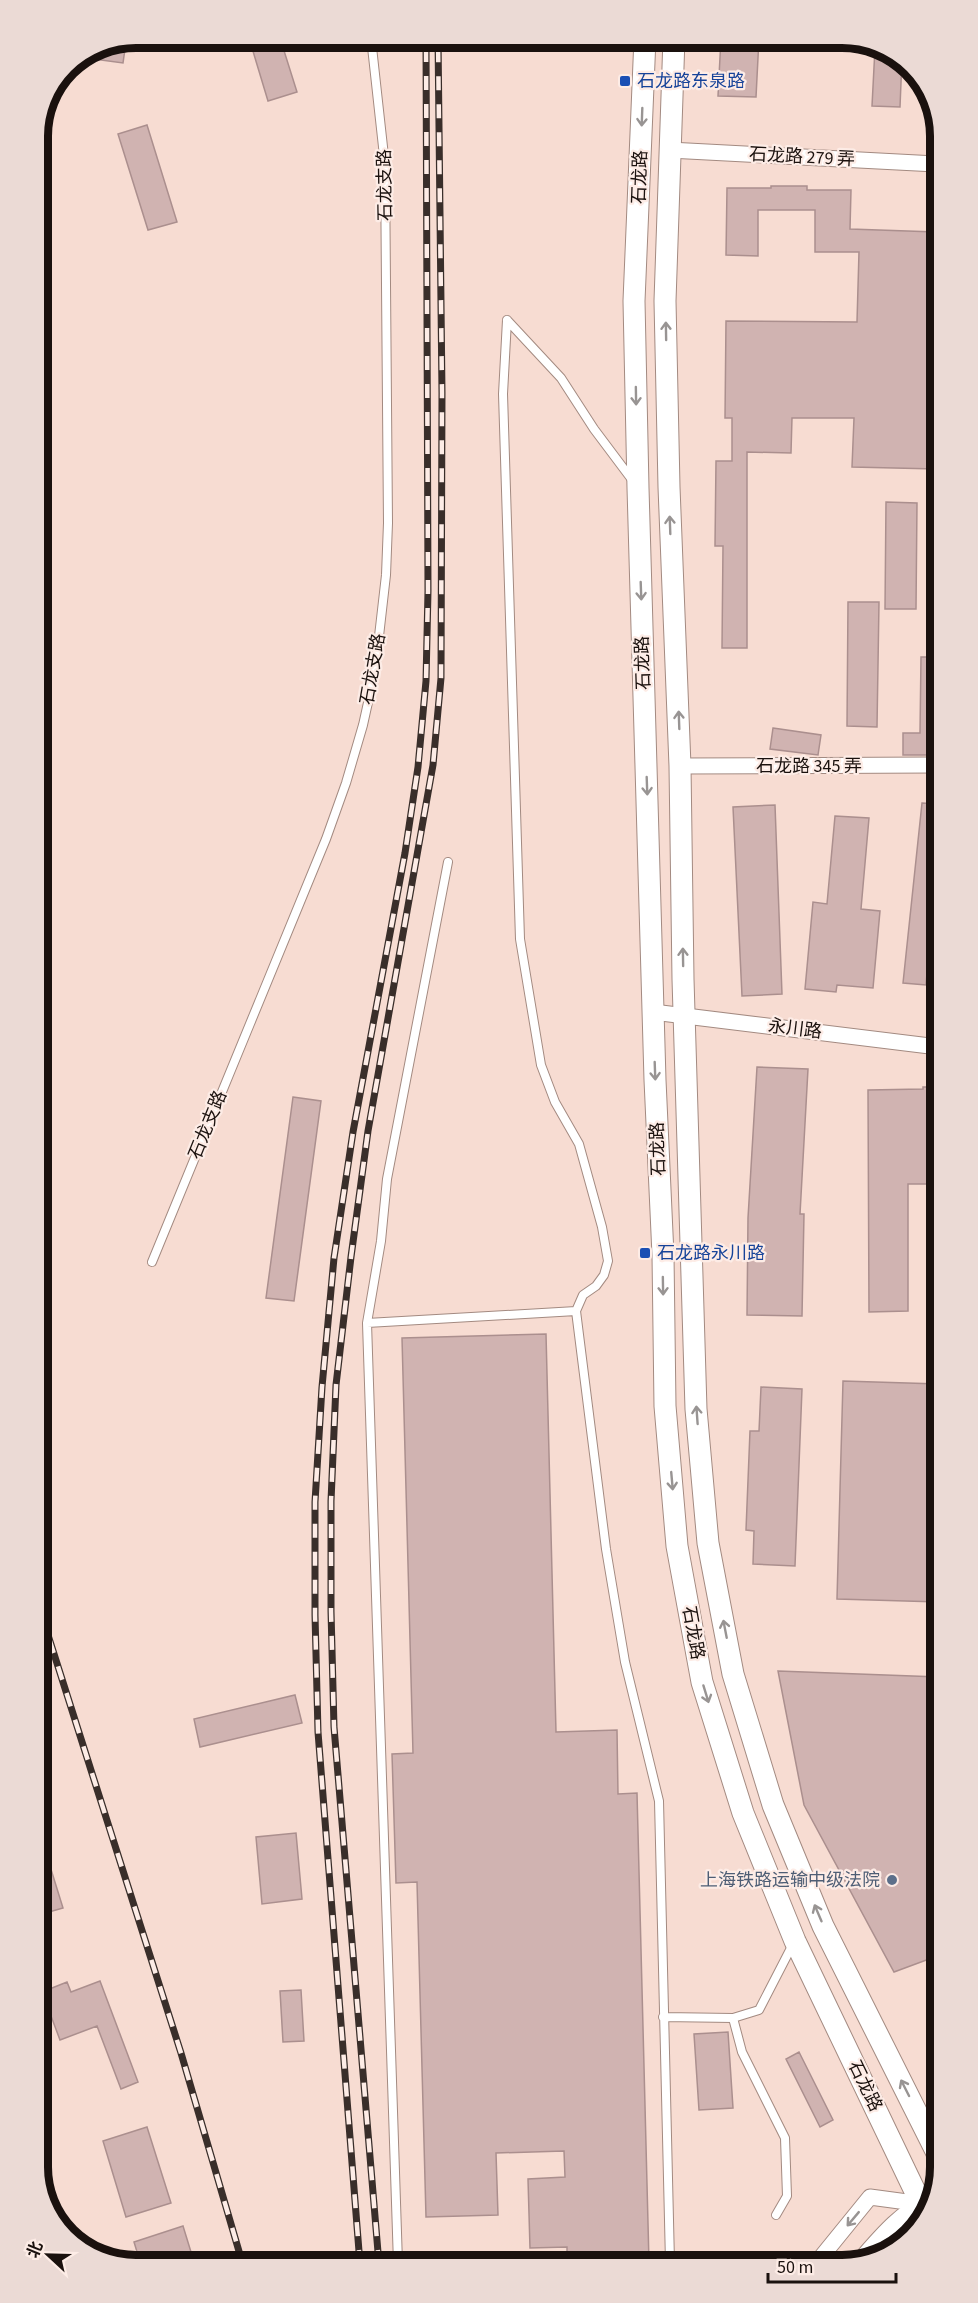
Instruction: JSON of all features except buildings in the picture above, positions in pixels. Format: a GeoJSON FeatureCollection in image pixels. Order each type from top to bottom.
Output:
{"type":"FeatureCollection","features":[{"type":"Feature","properties":{"kind":"main road","name":"石龙路"},"geometry":{"type":"LineString","coordinates":[[645,48],[634,301],[638,488],[653,1012],[663,1255],[665,1406],[677,1546],[702,1682],[743,1813],[795,1941],[923,2201]]}},
{"type":"Feature","properties":{"kind":"main road","name":"石龙路"},"geometry":{"type":"LineString","coordinates":[[674,48],[665,301],[667,429],[681,766],[684,1016],[696,1409],[708,1543],[733,1674],[773,1805],[824,1926],[930,2139]]}},
{"type":"Feature","properties":{"kind":"street","name":"石龙路 279 弄"},"geometry":{"type":"LineString","coordinates":[[669,150],[930,164]]}},
{"type":"Feature","properties":{"kind":"street","name":"石龙路 345 弄"},"geometry":{"type":"LineString","coordinates":[[681,766],[930,765]]}},
{"type":"Feature","properties":{"kind":"street","name":"永川路"},"geometry":{"type":"LineString","coordinates":[[653,1012],[930,1046]]}},
{"type":"Feature","properties":{"kind":"street"},"geometry":{"type":"LineString","coordinates":[[823,2255],[870,2198],[921,2205]]}},
{"type":"Feature","properties":{"kind":"street"},"geometry":{"type":"LineString","coordinates":[[871,2250],[887,2231],[918,2210]]}},
{"type":"Feature","properties":{"kind":"lane","name":"石龙支路"},"geometry":{"type":"LineString","coordinates":[[152,1262],[326,839],[353,760],[375,671],[386,576],[388,511],[385,165],[372,48]]}},
{"type":"Feature","properties":{"kind":"lane"},"geometry":{"type":"LineString","coordinates":[[638,488],[594,429],[561,378],[507,320],[503,394],[520,939],[541,1065],[555,1102],[579,1144],[603,1227],[608,1261],[604,1275],[596,1286],[583,1295],[576,1311],[606,1549],[625,1662],[659,1801],[670,2255]]}},
{"type":"Feature","properties":{"kind":"lane"},"geometry":{"type":"LineString","coordinates":[[398,2255],[367,1323],[381,1241],[387,1179],[448,862]]}},
{"type":"Feature","properties":{"kind":"lane"},"geometry":{"type":"LineString","coordinates":[[367,1323],[576,1311]]}},
{"type":"Feature","properties":{"kind":"lane"},"geometry":{"type":"LineString","coordinates":[[663,2017],[733,2018],[759,2010],[795,1941]]}},
{"type":"Feature","properties":{"kind":"lane"},"geometry":{"type":"LineString","coordinates":[[733,2018],[742,2052],[784,2138],[787,2196],[776,2215]]}},
{"type":"Feature","properties":{"kind":"railway"},"geometry":{"type":"LineString","coordinates":[[359,2255],[318,1732],[315,1502],[322,1387],[334,1258],[353,1132],[405,853],[418,767],[426,681],[428,591],[426,48]]}},
{"type":"Feature","properties":{"kind":"railway"},"geometry":{"type":"LineString","coordinates":[[378,2255],[334,1727],[331,1501],[336,1385],[351,1257],[368,1131],[433,765],[441,678],[442,393],[438,48]]}},
{"type":"Feature","properties":{"kind":"railway"},"geometry":{"type":"LineString","coordinates":[[48,1635],[181,2053],[240,2255]]}},
{"type":"Feature","properties":{"kind":"place","name":"石龙路东泉路"},"geometry":{"type":"Point","coordinates":[625,81]}},
{"type":"Feature","properties":{"kind":"place","name":"石龙路永川路"},"geometry":{"type":"Point","coordinates":[645,1253]}},
{"type":"Feature","properties":{"kind":"place","name":"上海铁路运输中级法院"},"geometry":{"type":"Point","coordinates":[892,1880]}}]}
